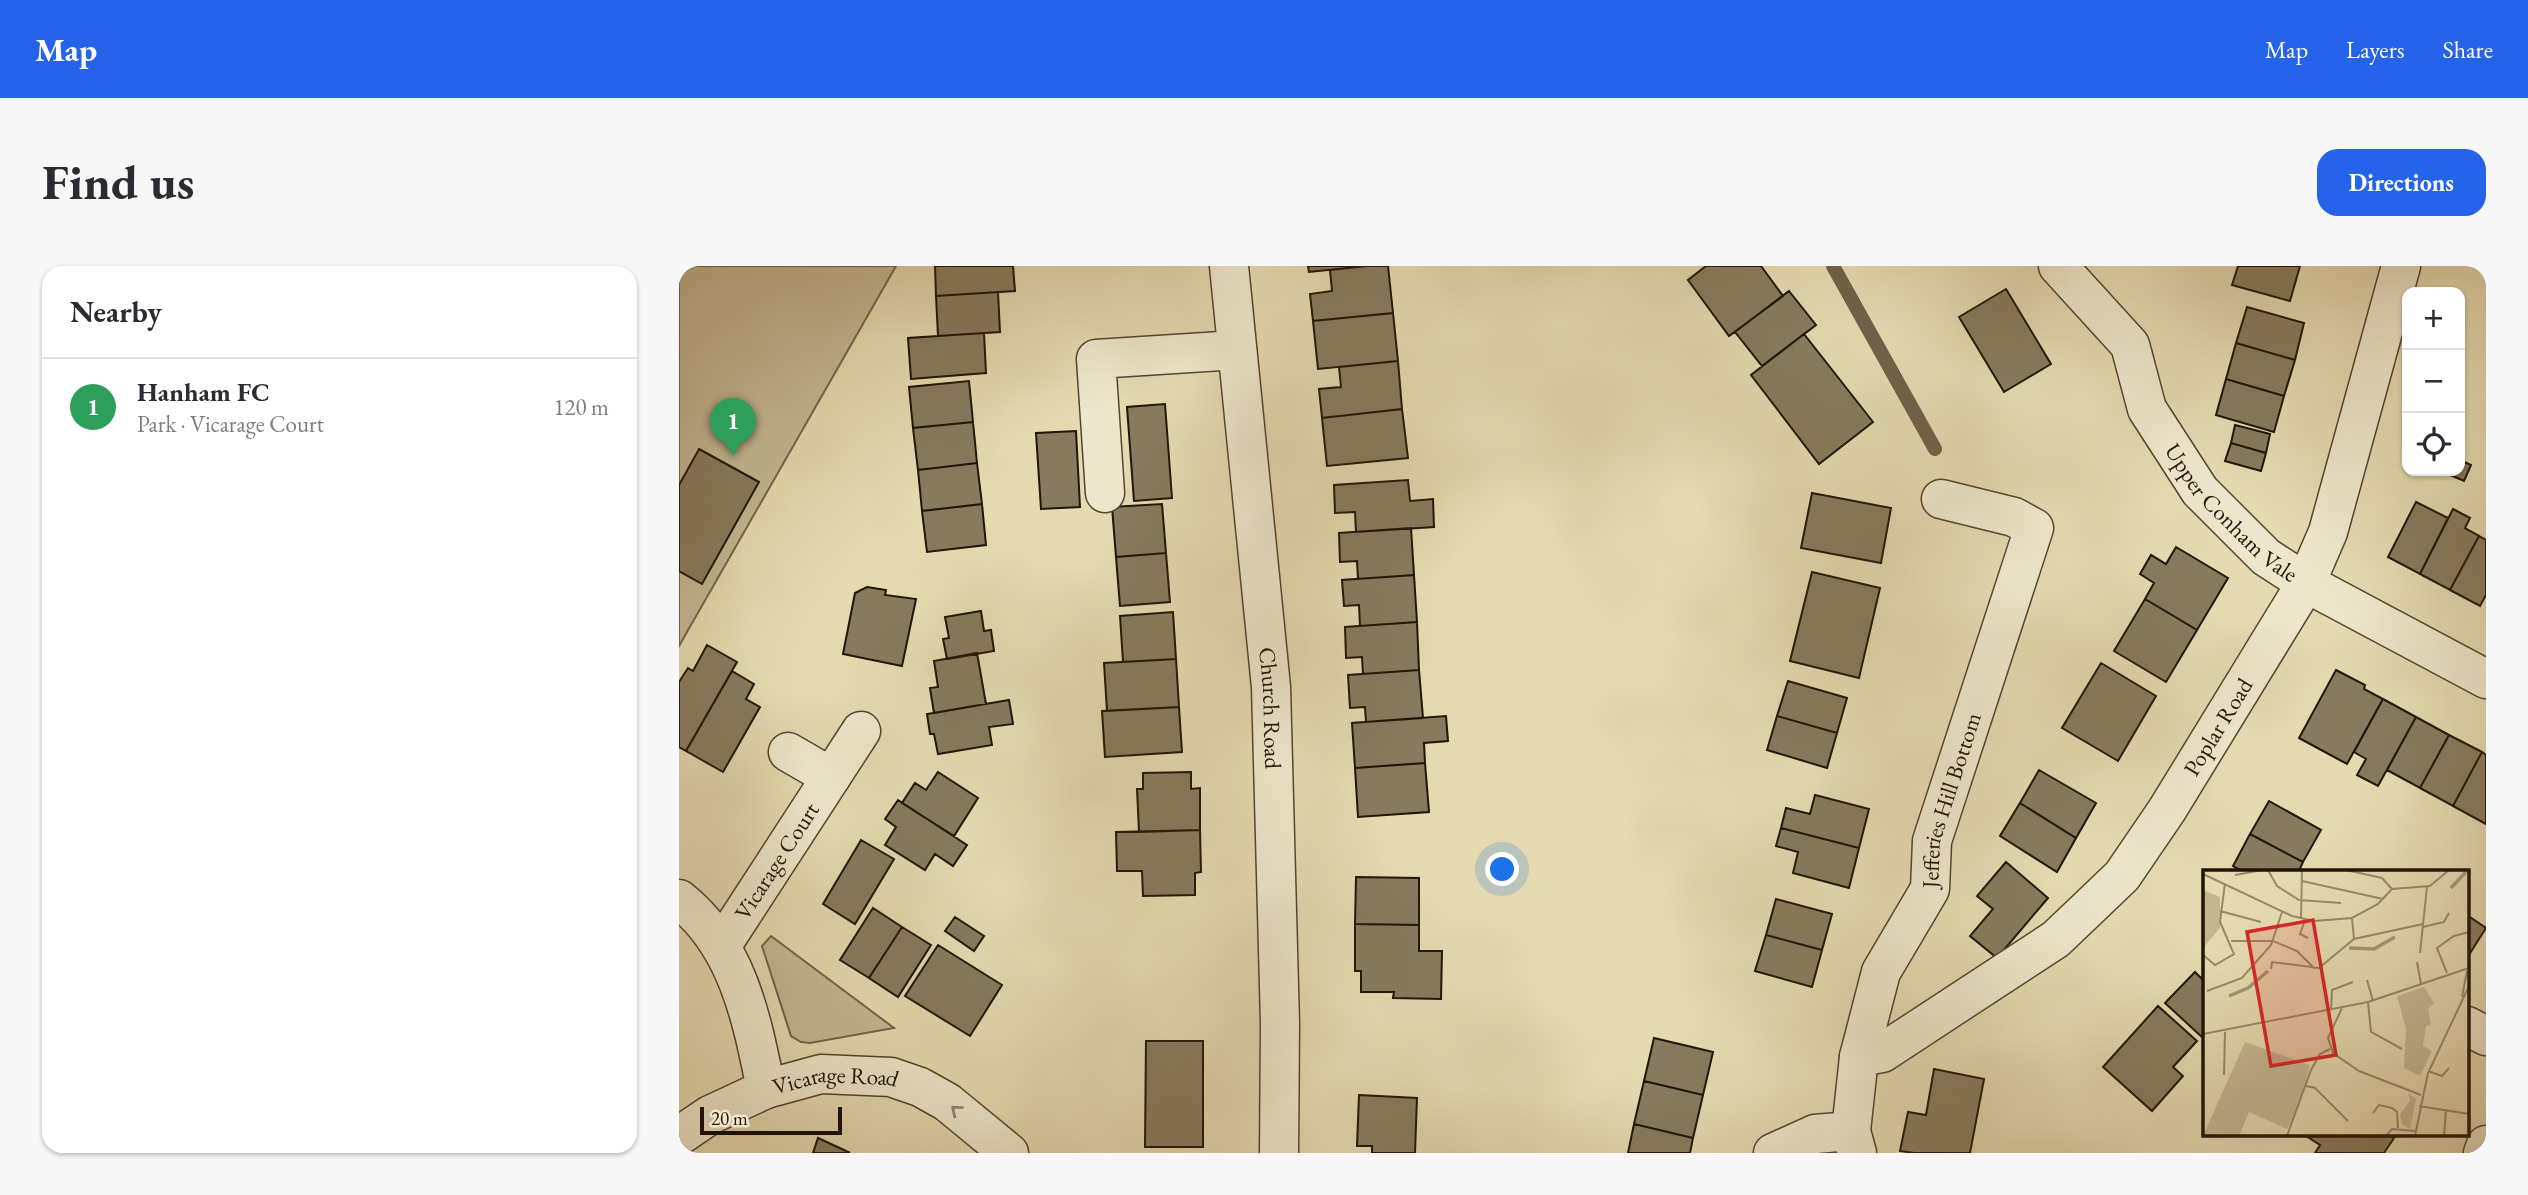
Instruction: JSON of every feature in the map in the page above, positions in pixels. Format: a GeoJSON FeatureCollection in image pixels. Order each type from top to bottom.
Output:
{"type":"FeatureCollection","features":[{"type":"Feature","properties":{"kind":"street","name":"Church Road"},"geometry":{"type":"LineString","coordinates":[[1229,266],[1271,687],[1280,1024],[1279,1153]]}},
{"type":"Feature","properties":{"kind":"street","name":"Upper Conham Vale"},"geometry":{"type":"LineString","coordinates":[[2058,266],[2130,345],[2147,409],[2200,491],[2266,557],[2306,583],[2486,679]]}},
{"type":"Feature","properties":{"kind":"street","name":"Poplar Road"},"geometry":{"type":"LineString","coordinates":[[1859,1057],[1882,1053],[2056,939],[2122,876],[2167,810],[2306,583],[2328,532],[2401,266]]}},
{"type":"Feature","properties":{"kind":"street"},"geometry":{"type":"LineString","coordinates":[[1105,493],[1096,359],[1237,350]]}},
{"type":"Feature","properties":{"kind":"street","name":"Jefferies Hill Bottom"},"geometry":{"type":"LineString","coordinates":[[1773,1153],[1815,1134],[1854,1142],[1859,1057],[1881,972],[1930,889],[1931,841],[2034,528],[2014,517],[1941,499]]}},
{"type":"Feature","properties":{"kind":"street","name":"Vicarage Court"},"geometry":{"type":"LineString","coordinates":[[722,945],[861,731]]}},
{"type":"Feature","properties":{"kind":"street","name":"Vicarage Court"},"geometry":{"type":"LineString","coordinates":[[788,752],[831,777]]}},
{"type":"Feature","properties":{"kind":"street","name":"Vicarage Road"},"geometry":{"type":"LineString","coordinates":[[679,899],[722,945],[750,1012],[767,1089],[821,1074],[891,1077],[920,1087],[947,1102],[1009,1153]]}},
{"type":"Feature","properties":{"kind":"street"},"geometry":{"type":"LineString","coordinates":[[2469,1027],[2486,1037]]}},
{"type":"Feature","properties":{"kind":"street"},"geometry":{"type":"LineString","coordinates":[[679,1136],[710,1115],[767,1089]]}},
{"type":"Feature","properties":{"kind":"street"},"geometry":{"type":"LineString","coordinates":[[2483,1153],[2486,1145]]}},
{"type":"Feature","properties":{"kind":"shaded area"},"geometry":{"type":"Polygon","coordinates":[[[679,266],[896,266],[679,646],[679,266]]]}},
{"type":"Feature","properties":{"kind":"shaded area"},"geometry":{"type":"Polygon","coordinates":[[[771,936],[894,1028],[810,1043],[801,1042],[791,1036],[762,946],[771,936]]]}},
{"type":"Feature","properties":{"kind":"building"},"geometry":{"type":"Polygon","coordinates":[[[935,266],[1013,266],[1015,291],[936,296],[935,266]]]}},
{"type":"Feature","properties":{"kind":"building"},"geometry":{"type":"Polygon","coordinates":[[[1308,266],[1367,266],[1309,272],[1308,266]]]}},
{"type":"Feature","properties":{"kind":"building"},"geometry":{"type":"Polygon","coordinates":[[[1388,266],[1393,313],[1313,321],[1310,294],[1332,291],[1330,270],[1388,266]]]}},
{"type":"Feature","properties":{"kind":"building"},"geometry":{"type":"Polygon","coordinates":[[[1706,266],[1761,266],[1783,296],[1729,336],[1688,280],[1706,266]]]}},
{"type":"Feature","properties":{"kind":"building"},"geometry":{"type":"Polygon","coordinates":[[[2238,266],[2300,266],[2290,301],[2232,285],[2238,266]]]}},
{"type":"Feature","properties":{"kind":"building"},"geometry":{"type":"Polygon","coordinates":[[[2006,289],[2051,364],[2004,392],[1959,317],[2006,289]]]}},
{"type":"Feature","properties":{"kind":"building"},"geometry":{"type":"Polygon","coordinates":[[[1789,291],[1816,325],[1762,366],[1735,332],[1789,291]]]}},
{"type":"Feature","properties":{"kind":"building"},"geometry":{"type":"Polygon","coordinates":[[[998,292],[1000,332],[938,336],[936,296],[998,292]]]}},
{"type":"Feature","properties":{"kind":"building"},"geometry":{"type":"Polygon","coordinates":[[[2247,307],[2304,323],[2295,360],[2236,343],[2247,307]]]}},
{"type":"Feature","properties":{"kind":"building"},"geometry":{"type":"Polygon","coordinates":[[[1393,313],[1398,361],[1318,369],[1313,321],[1393,313]]]}},
{"type":"Feature","properties":{"kind":"building"},"geometry":{"type":"Polygon","coordinates":[[[984,333],[986,373],[911,379],[908,338],[984,333]]]}},
{"type":"Feature","properties":{"kind":"building"},"geometry":{"type":"Polygon","coordinates":[[[1804,334],[1873,422],[1819,464],[1751,375],[1804,334]]]}},
{"type":"Feature","properties":{"kind":"building"},"geometry":{"type":"Polygon","coordinates":[[[2236,343],[2295,360],[2284,396],[2226,379],[2236,343]]]}},
{"type":"Feature","properties":{"kind":"building"},"geometry":{"type":"Polygon","coordinates":[[[1398,361],[1402,409],[1322,418],[1319,389],[1341,387],[1339,367],[1398,361]]]}},
{"type":"Feature","properties":{"kind":"building"},"geometry":{"type":"Polygon","coordinates":[[[2226,379],[2284,396],[2274,432],[2216,415],[2226,379]]]}},
{"type":"Feature","properties":{"kind":"building"},"geometry":{"type":"Polygon","coordinates":[[[969,381],[973,422],[913,428],[909,387],[969,381]]]}},
{"type":"Feature","properties":{"kind":"building"},"geometry":{"type":"Polygon","coordinates":[[[1165,404],[1172,498],[1134,501],[1127,407],[1165,404]]]}},
{"type":"Feature","properties":{"kind":"building"},"geometry":{"type":"Polygon","coordinates":[[[1402,409],[1408,458],[1327,466],[1322,418],[1402,409]]]}},
{"type":"Feature","properties":{"kind":"building"},"geometry":{"type":"Polygon","coordinates":[[[973,422],[977,463],[918,470],[913,428],[973,422]]]}},
{"type":"Feature","properties":{"kind":"building"},"geometry":{"type":"Polygon","coordinates":[[[2235,425],[2270,434],[2266,453],[2231,443],[2235,425]]]}},
{"type":"Feature","properties":{"kind":"building"},"geometry":{"type":"Polygon","coordinates":[[[1076,431],[1080,507],[1041,509],[1036,433],[1076,431]]]}},
{"type":"Feature","properties":{"kind":"building"},"geometry":{"type":"Polygon","coordinates":[[[2231,443],[2266,453],[2261,471],[2225,461],[2231,443]]]}},
{"type":"Feature","properties":{"kind":"building"},"geometry":{"type":"Polygon","coordinates":[[[699,449],[759,482],[702,584],[679,571],[679,485],[699,449]]]}},
{"type":"Feature","properties":{"kind":"building"},"geometry":{"type":"Polygon","coordinates":[[[2465,462],[2471,465],[2464,481],[2452,476],[2465,476],[2465,462]]]}},
{"type":"Feature","properties":{"kind":"building"},"geometry":{"type":"Polygon","coordinates":[[[977,463],[982,504],[922,511],[918,470],[977,463]]]}},
{"type":"Feature","properties":{"kind":"building"},"geometry":{"type":"Polygon","coordinates":[[[1408,480],[1410,501],[1433,499],[1434,527],[1356,532],[1355,512],[1335,513],[1334,485],[1408,480]]]}},
{"type":"Feature","properties":{"kind":"building"},"geometry":{"type":"Polygon","coordinates":[[[1812,493],[1891,508],[1881,563],[1801,548],[1812,493]]]}},
{"type":"Feature","properties":{"kind":"building"},"geometry":{"type":"Polygon","coordinates":[[[2416,502],[2448,518],[2420,574],[2388,557],[2416,502]]]}},
{"type":"Feature","properties":{"kind":"building"},"geometry":{"type":"Polygon","coordinates":[[[982,504],[986,545],[927,552],[922,511],[982,504]]]}},
{"type":"Feature","properties":{"kind":"building"},"geometry":{"type":"Polygon","coordinates":[[[1162,504],[1166,553],[1116,557],[1112,507],[1162,504]]]}},
{"type":"Feature","properties":{"kind":"building"},"geometry":{"type":"Polygon","coordinates":[[[2453,509],[2470,518],[2465,528],[2479,536],[2450,590],[2420,574],[2453,509]]]}},
{"type":"Feature","properties":{"kind":"building"},"geometry":{"type":"Polygon","coordinates":[[[1411,528],[1414,575],[1358,579],[1357,561],[1340,562],[1339,533],[1411,528]]]}},
{"type":"Feature","properties":{"kind":"building"},"geometry":{"type":"Polygon","coordinates":[[[2479,536],[2486,540],[2486,595],[2480,606],[2450,590],[2479,536]]]}},
{"type":"Feature","properties":{"kind":"building"},"geometry":{"type":"Polygon","coordinates":[[[2176,547],[2228,578],[2197,630],[2145,599],[2154,583],[2140,574],[2151,555],[2166,564],[2176,547]]]}},
{"type":"Feature","properties":{"kind":"building"},"geometry":{"type":"Polygon","coordinates":[[[1166,553],[1170,602],[1120,606],[1116,557],[1166,553]]]}},
{"type":"Feature","properties":{"kind":"building"},"geometry":{"type":"Polygon","coordinates":[[[1812,572],[1880,588],[1859,678],[1790,661],[1812,572]]]}},
{"type":"Feature","properties":{"kind":"building"},"geometry":{"type":"Polygon","coordinates":[[[1414,575],[1417,622],[1360,626],[1359,605],[1344,606],[1342,580],[1414,575]]]}},
{"type":"Feature","properties":{"kind":"building"},"geometry":{"type":"Polygon","coordinates":[[[867,587],[886,590],[885,595],[916,599],[902,666],[843,654],[855,593],[867,587]]]}},
{"type":"Feature","properties":{"kind":"building"},"geometry":{"type":"Polygon","coordinates":[[[2145,599],[2197,630],[2166,682],[2114,651],[2145,599]]]}},
{"type":"Feature","properties":{"kind":"building"},"geometry":{"type":"Polygon","coordinates":[[[981,611],[984,631],[991,630],[994,651],[947,659],[943,639],[949,638],[945,617],[981,611]]]}},
{"type":"Feature","properties":{"kind":"building"},"geometry":{"type":"Polygon","coordinates":[[[1173,612],[1176,659],[1123,662],[1120,616],[1173,612]]]}},
{"type":"Feature","properties":{"kind":"building"},"geometry":{"type":"Polygon","coordinates":[[[1417,622],[1419,670],[1363,674],[1362,657],[1346,658],[1345,627],[1417,622]]]}},
{"type":"Feature","properties":{"kind":"building"},"geometry":{"type":"Polygon","coordinates":[[[707,645],[737,662],[686,751],[679,747],[679,682],[688,668],[693,671],[707,645]]]}},
{"type":"Feature","properties":{"kind":"building"},"geometry":{"type":"Polygon","coordinates":[[[977,653],[986,704],[934,713],[930,688],[938,687],[934,661],[977,653]]]}},
{"type":"Feature","properties":{"kind":"building"},"geometry":{"type":"Polygon","coordinates":[[[1176,659],[1179,707],[1107,711],[1104,663],[1176,659]]]}},
{"type":"Feature","properties":{"kind":"building"},"geometry":{"type":"Polygon","coordinates":[[[2101,663],[2156,696],[2118,761],[2062,728],[2101,663]]]}},
{"type":"Feature","properties":{"kind":"building"},"geometry":{"type":"Polygon","coordinates":[[[1419,670],[1423,718],[1366,722],[1365,707],[1350,708],[1348,675],[1419,670]]]}},
{"type":"Feature","properties":{"kind":"building"},"geometry":{"type":"Polygon","coordinates":[[[2336,670],[2365,685],[2364,689],[2383,699],[2347,764],[2299,738],[2336,670]]]}},
{"type":"Feature","properties":{"kind":"building"},"geometry":{"type":"Polygon","coordinates":[[[732,671],[754,684],[746,699],[760,707],[723,772],[686,751],[732,671]]]}},
{"type":"Feature","properties":{"kind":"building"},"geometry":{"type":"Polygon","coordinates":[[[1788,681],[1847,698],[1837,733],[1777,716],[1788,681]]]}},
{"type":"Feature","properties":{"kind":"building"},"geometry":{"type":"Polygon","coordinates":[[[2383,699],[2416,717],[2378,786],[2357,775],[2366,759],[2354,752],[2383,699]]]}},
{"type":"Feature","properties":{"kind":"building"},"geometry":{"type":"Polygon","coordinates":[[[1009,700],[1013,724],[989,727],[992,745],[938,754],[934,734],[930,734],[927,714],[1009,700]]]}},
{"type":"Feature","properties":{"kind":"building"},"geometry":{"type":"Polygon","coordinates":[[[1179,707],[1182,752],[1105,757],[1102,711],[1179,707]]]}},
{"type":"Feature","properties":{"kind":"building"},"geometry":{"type":"Polygon","coordinates":[[[1446,716],[1448,741],[1424,743],[1425,763],[1355,768],[1352,723],[1446,716]]]}},
{"type":"Feature","properties":{"kind":"building"},"geometry":{"type":"Polygon","coordinates":[[[1777,716],[1837,733],[1827,768],[1767,750],[1777,716]]]}},
{"type":"Feature","properties":{"kind":"building"},"geometry":{"type":"Polygon","coordinates":[[[2416,717],[2449,735],[2420,788],[2387,770],[2416,717]]]}},
{"type":"Feature","properties":{"kind":"building"},"geometry":{"type":"Polygon","coordinates":[[[2449,735],[2482,752],[2453,806],[2420,788],[2449,735]]]}},
{"type":"Feature","properties":{"kind":"building"},"geometry":{"type":"Polygon","coordinates":[[[2482,752],[2486,755],[2486,824],[2453,806],[2482,752]]]}},
{"type":"Feature","properties":{"kind":"building"},"geometry":{"type":"Polygon","coordinates":[[[1425,763],[1429,812],[1358,817],[1355,768],[1425,763]]]}},
{"type":"Feature","properties":{"kind":"building"},"geometry":{"type":"Polygon","coordinates":[[[2039,770],[2096,803],[2076,838],[2020,803],[2039,770]]]}},
{"type":"Feature","properties":{"kind":"building"},"geometry":{"type":"Polygon","coordinates":[[[938,772],[978,798],[954,836],[902,803],[915,783],[926,790],[938,772]]]}},
{"type":"Feature","properties":{"kind":"building"},"geometry":{"type":"Polygon","coordinates":[[[1191,772],[1191,789],[1200,788],[1200,830],[1139,832],[1137,789],[1143,789],[1143,773],[1191,772]]]}},
{"type":"Feature","properties":{"kind":"building"},"geometry":{"type":"Polygon","coordinates":[[[1815,795],[1869,809],[1859,848],[1781,828],[1786,808],[1810,814],[1815,795]]]}},
{"type":"Feature","properties":{"kind":"building"},"geometry":{"type":"Polygon","coordinates":[[[898,800],[967,845],[953,866],[935,854],[925,870],[885,845],[896,827],[885,819],[898,800]]]}},
{"type":"Feature","properties":{"kind":"building"},"geometry":{"type":"Polygon","coordinates":[[[2269,801],[2321,830],[2303,862],[2250,834],[2269,801]]]}},
{"type":"Feature","properties":{"kind":"building"},"geometry":{"type":"Polygon","coordinates":[[[2020,803],[2076,838],[2057,872],[2000,836],[2020,803]]]}},
{"type":"Feature","properties":{"kind":"building"},"geometry":{"type":"Polygon","coordinates":[[[1781,828],[1859,848],[1849,888],[1793,873],[1798,852],[1776,846],[1781,828]]]}},
{"type":"Feature","properties":{"kind":"building"},"geometry":{"type":"Polygon","coordinates":[[[1200,830],[1201,872],[1195,873],[1195,895],[1143,896],[1142,871],[1117,871],[1116,832],[1200,830]]]}},
{"type":"Feature","properties":{"kind":"building"},"geometry":{"type":"Polygon","coordinates":[[[2250,834],[2303,862],[2299,870],[2240,870],[2233,866],[2250,834]]]}},
{"type":"Feature","properties":{"kind":"building"},"geometry":{"type":"Polygon","coordinates":[[[861,840],[894,859],[855,924],[823,904],[861,840]]]}},
{"type":"Feature","properties":{"kind":"building"},"geometry":{"type":"Polygon","coordinates":[[[2006,862],[2048,898],[1997,958],[1970,936],[1993,909],[1977,896],[2006,862]]]}},
{"type":"Feature","properties":{"kind":"building"},"geometry":{"type":"Polygon","coordinates":[[[1356,877],[1419,878],[1419,925],[1355,924],[1356,877]]]}},
{"type":"Feature","properties":{"kind":"building"},"geometry":{"type":"Polygon","coordinates":[[[1776,899],[1832,914],[1822,950],[1766,935],[1776,899]]]}},
{"type":"Feature","properties":{"kind":"building"},"geometry":{"type":"Polygon","coordinates":[[[873,908],[902,927],[869,978],[840,960],[873,908]]]}},
{"type":"Feature","properties":{"kind":"building"},"geometry":{"type":"Polygon","coordinates":[[[2469,916],[2486,928],[2469,955],[2469,916]]]}},
{"type":"Feature","properties":{"kind":"building"},"geometry":{"type":"Polygon","coordinates":[[[955,917],[984,936],[974,951],[945,931],[955,917]]]}},
{"type":"Feature","properties":{"kind":"building"},"geometry":{"type":"Polygon","coordinates":[[[1355,924],[1419,925],[1419,951],[1442,951],[1441,999],[1393,998],[1394,992],[1361,992],[1361,971],[1355,971],[1355,924]]]}},
{"type":"Feature","properties":{"kind":"building"},"geometry":{"type":"Polygon","coordinates":[[[902,927],[931,945],[898,997],[869,978],[902,927]]]}},
{"type":"Feature","properties":{"kind":"building"},"geometry":{"type":"Polygon","coordinates":[[[1766,935],[1822,950],[1812,987],[1755,971],[1766,935]]]}},
{"type":"Feature","properties":{"kind":"building"},"geometry":{"type":"Polygon","coordinates":[[[938,945],[1002,985],[970,1036],[905,996],[938,945]]]}},
{"type":"Feature","properties":{"kind":"building"},"geometry":{"type":"Polygon","coordinates":[[[2195,972],[2203,980],[2203,1038],[2165,1003],[2195,972]]]}},
{"type":"Feature","properties":{"kind":"building"},"geometry":{"type":"Polygon","coordinates":[[[2158,1006],[2197,1041],[2173,1067],[2183,1076],[2152,1111],[2103,1067],[2158,1006]]]}},
{"type":"Feature","properties":{"kind":"building"},"geometry":{"type":"Polygon","coordinates":[[[1654,1038],[1713,1052],[1703,1095],[1644,1081],[1654,1038]]]}},
{"type":"Feature","properties":{"kind":"building"},"geometry":{"type":"Polygon","coordinates":[[[1146,1041],[1203,1041],[1203,1147],[1145,1147],[1146,1041]]]}},
{"type":"Feature","properties":{"kind":"building"},"geometry":{"type":"Polygon","coordinates":[[[1934,1069],[1984,1079],[1970,1153],[1900,1151],[1908,1112],[1926,1115],[1934,1069]]]}},
{"type":"Feature","properties":{"kind":"building"},"geometry":{"type":"Polygon","coordinates":[[[1644,1081],[1703,1095],[1693,1138],[1634,1124],[1644,1081]]]}},
{"type":"Feature","properties":{"kind":"building"},"geometry":{"type":"Polygon","coordinates":[[[1359,1095],[1417,1098],[1415,1153],[1372,1153],[1372,1146],[1357,1146],[1359,1095]]]}},
{"type":"Feature","properties":{"kind":"building"},"geometry":{"type":"Polygon","coordinates":[[[1634,1124],[1693,1138],[1690,1153],[1628,1153],[1634,1124]]]}},
{"type":"Feature","properties":{"kind":"building"},"geometry":{"type":"Polygon","coordinates":[[[2306,1136],[2394,1138],[2384,1153],[2315,1153],[2320,1145],[2306,1136]]]}},
{"type":"Feature","properties":{"kind":"building"},"geometry":{"type":"Polygon","coordinates":[[[818,1138],[844,1150],[850,1153],[813,1153],[818,1138]]]}},
{"type":"Feature","properties":{"kind":"waterway"},"geometry":{"type":"LineString","coordinates":[[1833,266],[1935,449]]}},
{"type":"Feature","properties":{"kind":"place","name":"Hanham FC"},"geometry":{"type":"Point","coordinates":[733,456]}}]}
